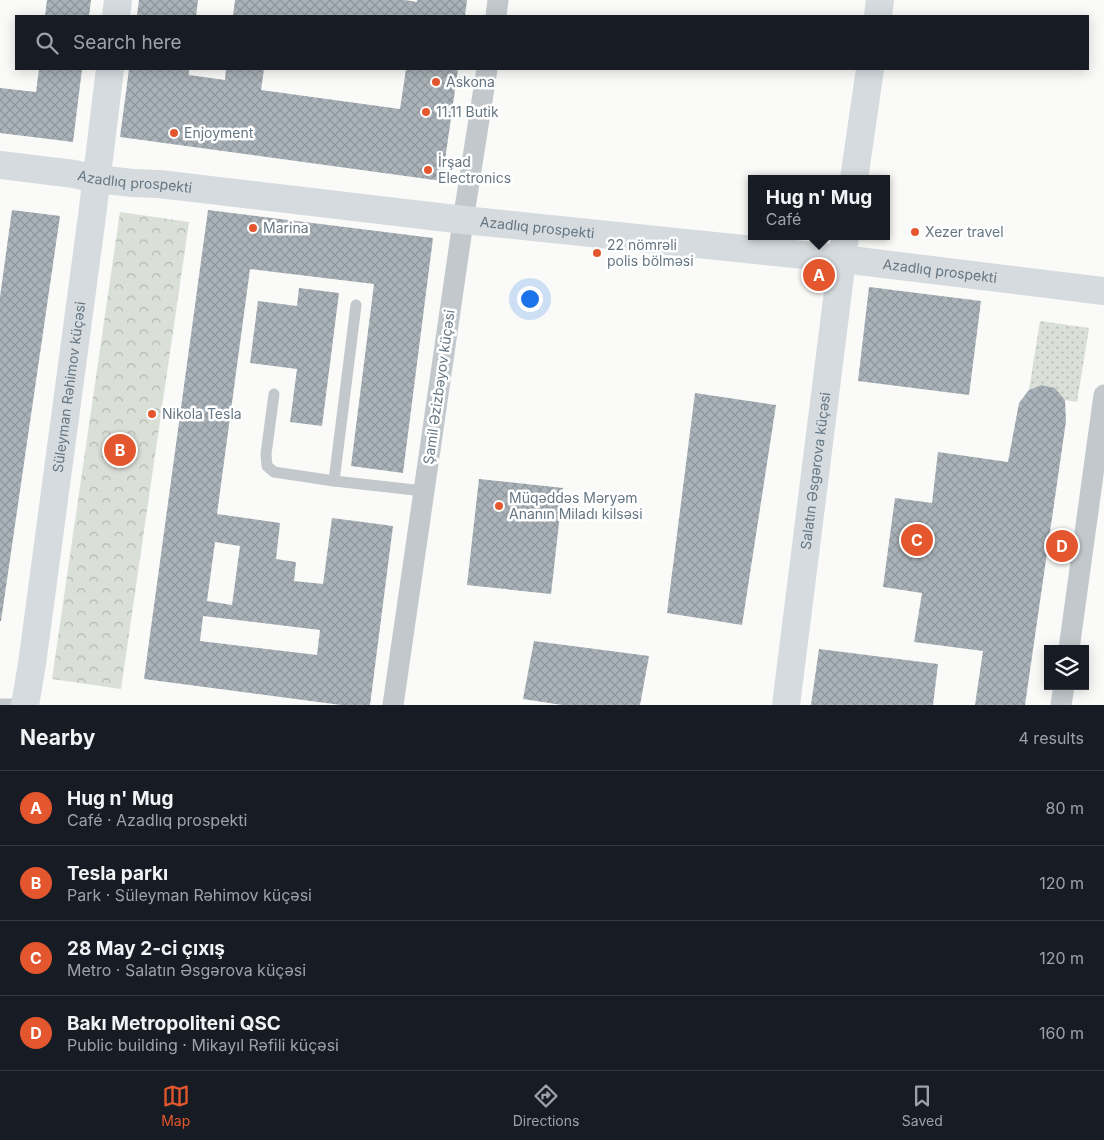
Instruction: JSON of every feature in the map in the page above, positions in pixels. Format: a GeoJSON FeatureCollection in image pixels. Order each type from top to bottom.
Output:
{"type":"FeatureCollection","features":[{"type":"Feature","properties":{"kind":"main road"},"geometry":{"type":"LineString","coordinates":[[116,15],[118,0]]}},
{"type":"Feature","properties":{"kind":"main road"},"geometry":{"type":"LineString","coordinates":[[878,15],[880,0]]}},
{"type":"Feature","properties":{"kind":"main road","name":"Süleyman Rəhimov küçəsi"},"geometry":{"type":"LineString","coordinates":[[21,704],[34,654],[110,70]]}},
{"type":"Feature","properties":{"kind":"main road"},"geometry":{"type":"LineString","coordinates":[[855,175],[870,70]]}},
{"type":"Feature","properties":{"kind":"main road","name":"Azadlıq prospekti"},"geometry":{"type":"LineString","coordinates":[[0,165],[74,174],[96,179],[159,184],[464,220],[843,247],[1104,291]]}},
{"type":"Feature","properties":{"kind":"main road","name":"Salatın Əsgərova küçəsi"},"geometry":{"type":"LineString","coordinates":[[786,705],[843,247]]}},
{"type":"Feature","properties":{"kind":"street"},"geometry":{"type":"LineString","coordinates":[[496,15],[498,0]]}},
{"type":"Feature","properties":{"kind":"street","name":"Şamil Əzizbəyov küçəsi"},"geometry":{"type":"LineString","coordinates":[[393,705],[487,70]]}},
{"type":"Feature","properties":{"kind":"street"},"geometry":{"type":"LineString","coordinates":[[1070,645],[1104,395]]}},
{"type":"Feature","properties":{"kind":"street"},"geometry":{"type":"LineString","coordinates":[[1061,705],[1063,690]]}},
{"type":"Feature","properties":{"kind":"lane"},"geometry":{"type":"LineString","coordinates":[[334,481],[356,304]]}},
{"type":"Feature","properties":{"kind":"lane"},"geometry":{"type":"LineString","coordinates":[[274,394],[266,454],[267,466],[274,472],[424,491]]}},
{"type":"Feature","properties":{"kind":"green space"},"geometry":{"type":"Polygon","coordinates":[[[120,212],[189,222],[121,689],[52,679],[120,212]]]}},
{"type":"Feature","properties":{"kind":"green space"},"geometry":{"type":"Polygon","coordinates":[[[1040,321],[1089,328],[1077,402],[1065,400],[1054,388],[1041,385],[1029,390],[1040,321]]]}},
{"type":"Feature","properties":{"kind":"building"},"geometry":{"type":"Polygon","coordinates":[[[47,0],[91,0],[89,15],[45,15],[47,0]]]}},
{"type":"Feature","properties":{"kind":"building"},"geometry":{"type":"Polygon","coordinates":[[[139,0],[198,0],[196,15],[137,15],[139,0]]]}},
{"type":"Feature","properties":{"kind":"building"},"geometry":{"type":"Polygon","coordinates":[[[235,0],[405,0],[417,2],[417,0],[467,0],[465,15],[233,15],[235,0]]]}},
{"type":"Feature","properties":{"kind":"building"},"geometry":{"type":"Polygon","coordinates":[[[39,70],[82,70],[73,142],[0,133],[0,88],[36,92],[39,70]]]}},
{"type":"Feature","properties":{"kind":"building"},"geometry":{"type":"Polygon","coordinates":[[[129,70],[189,70],[189,75],[225,80],[226,70],[264,70],[261,90],[400,109],[406,70],[458,70],[442,181],[120,137],[129,70]]]}},
{"type":"Feature","properties":{"kind":"building"},"geometry":{"type":"Polygon","coordinates":[[[12,210],[60,216],[0,621],[0,297],[12,210]]]}},
{"type":"Feature","properties":{"kind":"building"},"geometry":{"type":"Polygon","coordinates":[[[208,210],[433,238],[403,473],[351,466],[374,284],[250,269],[217,514],[280,523],[276,559],[296,562],[294,581],[323,584],[332,518],[393,526],[370,705],[341,705],[144,679],[208,210]],[[215,542],[207,601],[232,605],[240,546],[215,542]],[[203,616],[200,641],[317,655],[320,630],[203,616]]]}},
{"type":"Feature","properties":{"kind":"building"},"geometry":{"type":"Polygon","coordinates":[[[869,287],[981,301],[969,395],[858,381],[869,287]]]}},
{"type":"Feature","properties":{"kind":"building"},"geometry":{"type":"Polygon","coordinates":[[[299,288],[339,293],[322,426],[290,422],[297,369],[250,363],[258,301],[297,306],[299,288]]]}},
{"type":"Feature","properties":{"kind":"building"},"geometry":{"type":"Polygon","coordinates":[[[1041,385],[1055,388],[1065,400],[1066,421],[1025,705],[975,705],[983,651],[914,642],[922,593],[883,587],[895,498],[932,503],[938,452],[1008,462],[1019,403],[1029,390],[1041,385]]]}},
{"type":"Feature","properties":{"kind":"building"},"geometry":{"type":"Polygon","coordinates":[[[695,393],[776,405],[742,625],[667,613],[695,393]]]}},
{"type":"Feature","properties":{"kind":"building"},"geometry":{"type":"Polygon","coordinates":[[[479,479],[563,488],[551,594],[467,585],[479,479]]]}},
{"type":"Feature","properties":{"kind":"building"},"geometry":{"type":"Polygon","coordinates":[[[534,641],[649,656],[640,705],[562,705],[523,699],[534,641]]]}},
{"type":"Feature","properties":{"kind":"building"},"geometry":{"type":"Polygon","coordinates":[[[819,649],[938,664],[933,705],[811,705],[819,649]]]}},
{"type":"Feature","properties":{"kind":"place","name":"Askona"},"geometry":{"type":"Point","coordinates":[436,82]}},
{"type":"Feature","properties":{"kind":"place","name":"11.11 Butik"},"geometry":{"type":"Point","coordinates":[426,112]}},
{"type":"Feature","properties":{"kind":"place","name":"Enjoyment"},"geometry":{"type":"Point","coordinates":[174,133]}},
{"type":"Feature","properties":{"kind":"place","name":"İrşad Electronics"},"geometry":{"type":"Point","coordinates":[428,170]}},
{"type":"Feature","properties":{"kind":"place","name":"Marina"},"geometry":{"type":"Point","coordinates":[253,228]}},
{"type":"Feature","properties":{"kind":"place","name":"Xezer travel"},"geometry":{"type":"Point","coordinates":[915,232]}},
{"type":"Feature","properties":{"kind":"place","name":"22 nömrəli polis bölməsi"},"geometry":{"type":"Point","coordinates":[597,253]}},
{"type":"Feature","properties":{"kind":"place","name":"Hug n' Mug"},"geometry":{"type":"Point","coordinates":[819,275]}},
{"type":"Feature","properties":{"kind":"place","name":"Nikola Tesla"},"geometry":{"type":"Point","coordinates":[152,414]}},
{"type":"Feature","properties":{"kind":"place","name":"Tesla parkı"},"geometry":{"type":"Point","coordinates":[120,450]}},
{"type":"Feature","properties":{"kind":"place","name":"Müqəddəs Məryəm Ananın Miladı kilsəsi"},"geometry":{"type":"Point","coordinates":[499,506]}},
{"type":"Feature","properties":{"kind":"place","name":"28 May 2-ci çıxış"},"geometry":{"type":"Point","coordinates":[917,540]}},
{"type":"Feature","properties":{"kind":"place","name":"Bakı Metropoliteni QSC"},"geometry":{"type":"Point","coordinates":[1062,546]}}]}
